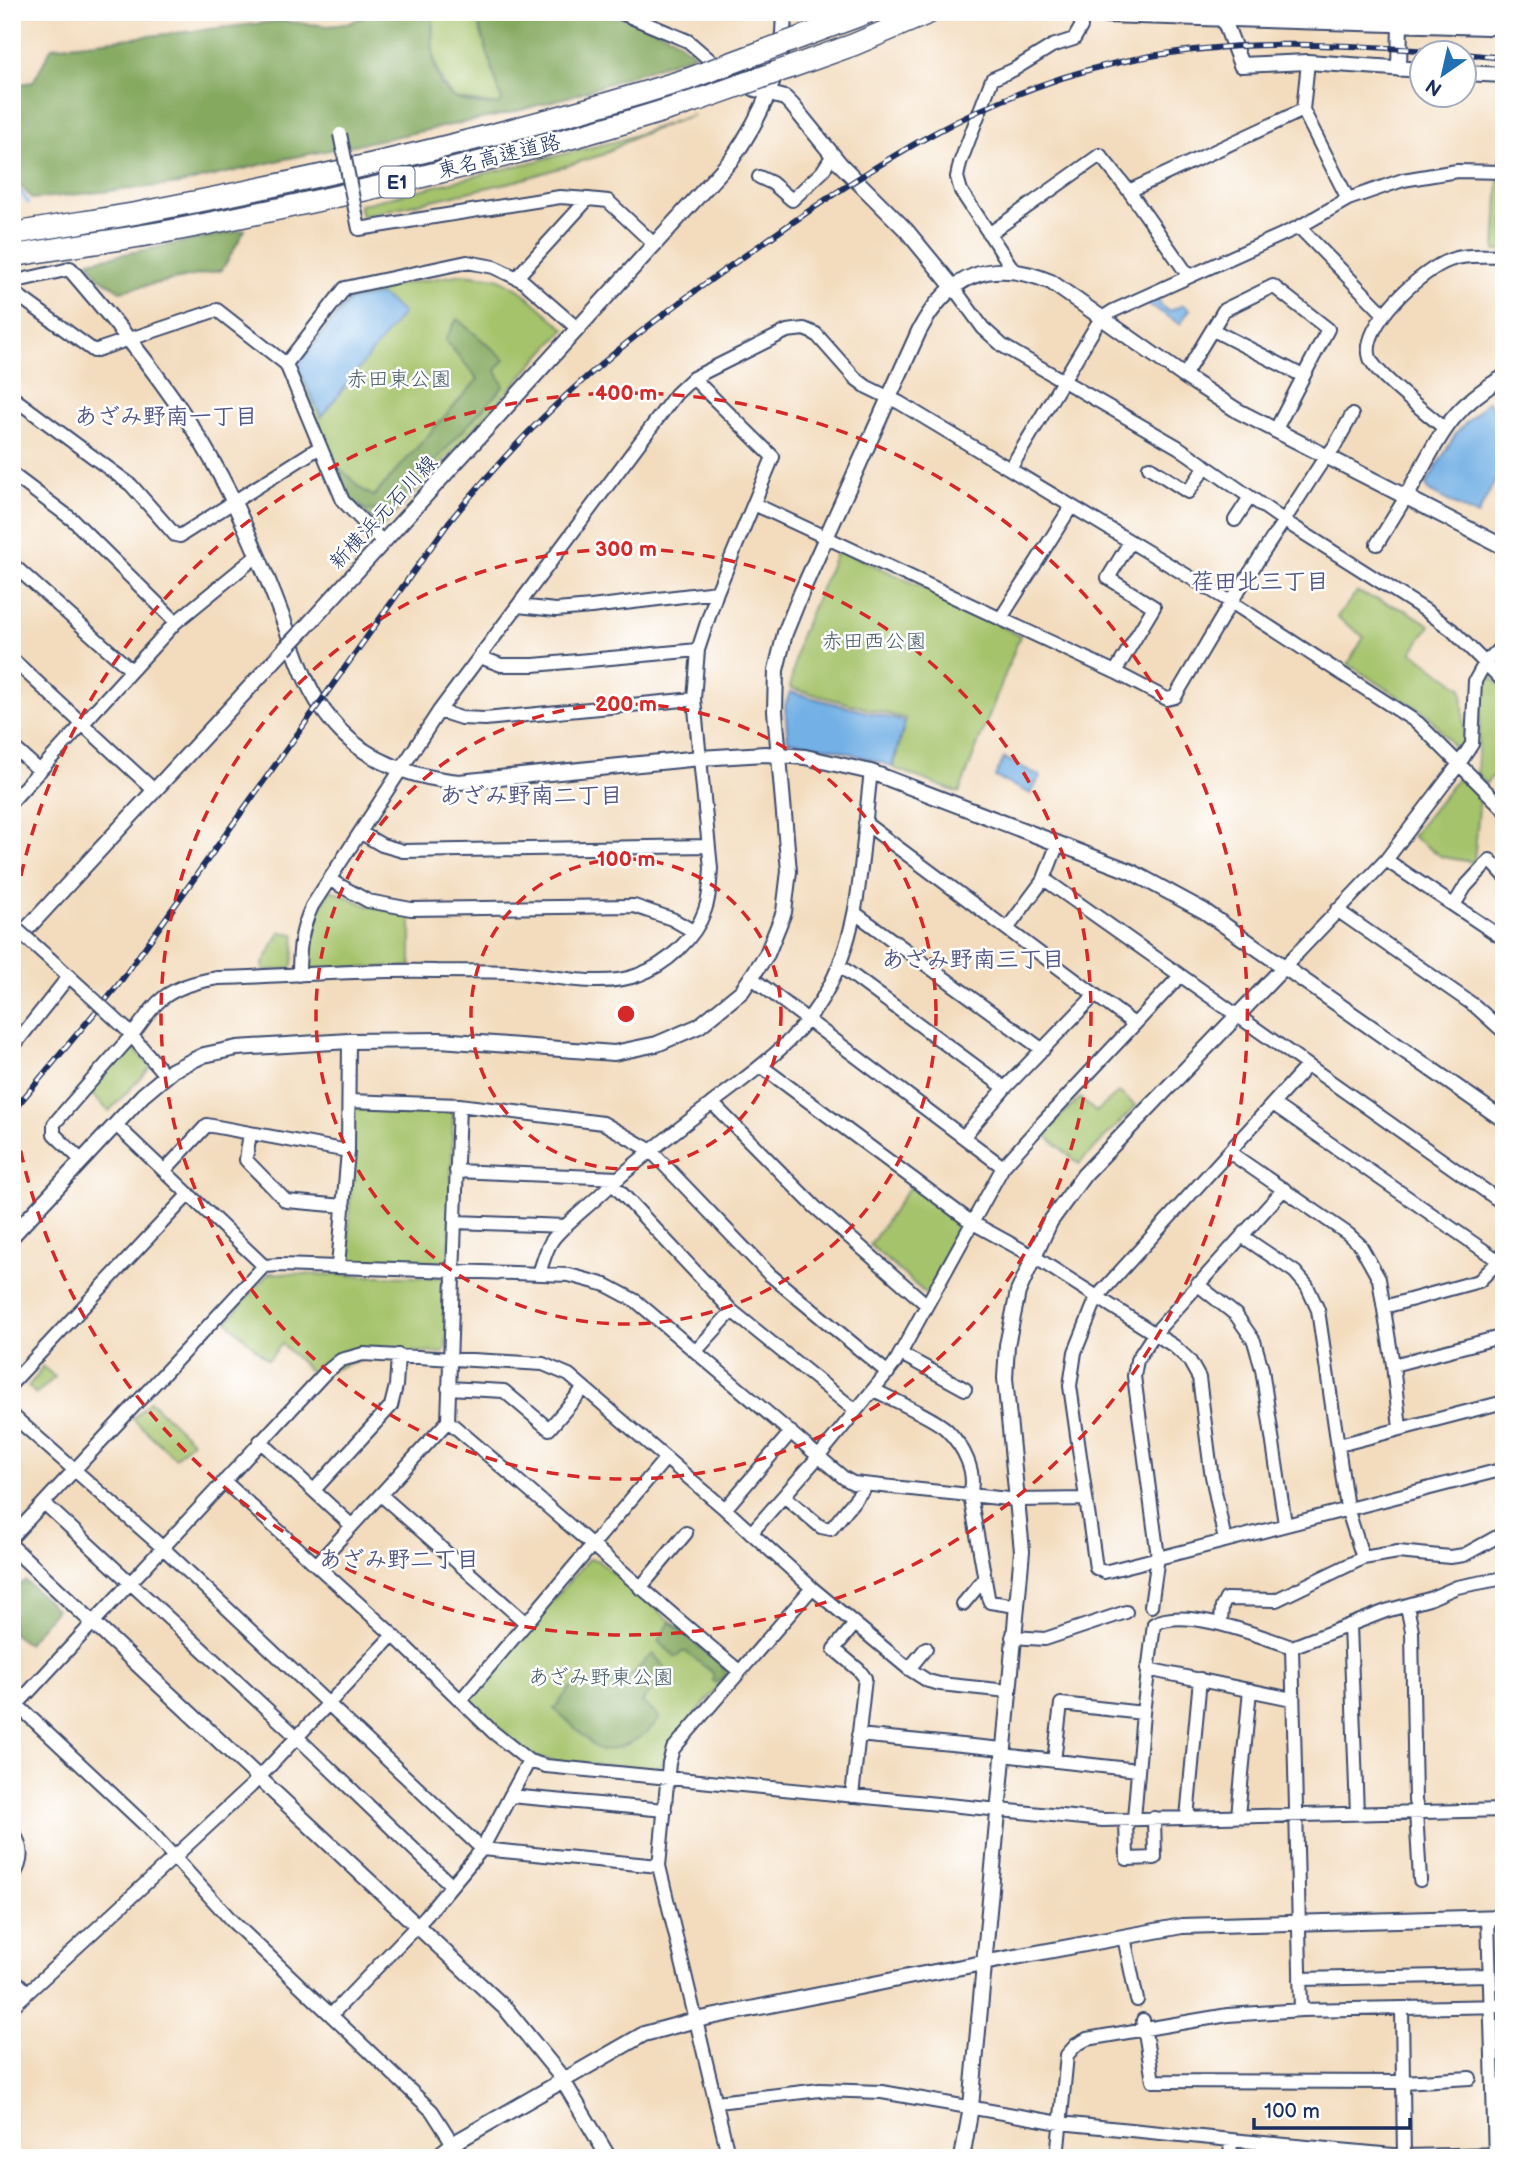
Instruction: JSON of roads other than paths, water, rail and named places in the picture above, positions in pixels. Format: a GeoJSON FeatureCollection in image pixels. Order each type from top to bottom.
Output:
{"type":"FeatureCollection","features":[{"type":"Feature","properties":{"kind":"highway","name":"東名高速道路"},"geometry":{"type":"LineString","coordinates":[[12,234],[146,212],[347,171],[592,109],[688,79],[869,12]]}},
{"type":"Feature","properties":{"kind":"highway","name":"東名高速道路"},"geometry":{"type":"LineString","coordinates":[[12,256],[199,226],[530,149],[630,122],[701,99],[853,45],[931,12]]}},
{"type":"Feature","properties":{"kind":"highway"},"geometry":{"type":"LineString","coordinates":[[1089,12],[1504,25]]}},
{"type":"Feature","properties":{"kind":"street"},"geometry":{"type":"LineString","coordinates":[[619,12],[688,41],[726,74],[755,90],[785,98],[832,155],[906,230],[983,328],[1003,346],[1178,447],[1283,520],[1425,610],[1452,630],[1504,682]]}},
{"type":"Feature","properties":{"kind":"street","name":"新横浜元石川線"},"geometry":{"type":"LineString","coordinates":[[12,945],[732,159],[758,119],[770,94],[784,31],[784,12]]}},
{"type":"Feature","properties":{"kind":"street"},"geometry":{"type":"LineString","coordinates":[[1014,271],[967,203],[957,177],[966,144],[992,79],[1052,46],[1074,38],[1081,27],[1081,12]]}},
{"type":"Feature","properties":{"kind":"street"},"geometry":{"type":"LineString","coordinates":[[1222,15],[1241,65],[1308,62],[1408,69]]}},
{"type":"Feature","properties":{"kind":"street"},"geometry":{"type":"LineString","coordinates":[[1399,69],[1401,22]]}},
{"type":"Feature","properties":{"kind":"street"},"geometry":{"type":"LineString","coordinates":[[1308,62],[1303,110],[1348,199]]}},
{"type":"Feature","properties":{"kind":"street"},"geometry":{"type":"LineString","coordinates":[[1478,74],[1504,75]]}},
{"type":"Feature","properties":{"kind":"street"},"geometry":{"type":"LineString","coordinates":[[1129,191],[1303,110]]}},
{"type":"Feature","properties":{"kind":"street"},"geometry":{"type":"LineString","coordinates":[[340,134],[359,229],[560,197],[608,201],[655,245]]}},
{"type":"Feature","properties":{"kind":"street"},"geometry":{"type":"LineString","coordinates":[[759,177],[772,183],[792,200],[822,172],[832,155]]}},
{"type":"Feature","properties":{"kind":"street"},"geometry":{"type":"LineString","coordinates":[[989,234],[1100,155],[1188,275]]}},
{"type":"Feature","properties":{"kind":"street"},"geometry":{"type":"LineString","coordinates":[[1010,469],[1102,318],[1188,275],[1299,227],[1348,199],[1403,180],[1457,171],[1503,172],[1504,158]]}},
{"type":"Feature","properties":{"kind":"street"},"geometry":{"type":"LineString","coordinates":[[517,277],[588,199]]}},
{"type":"Feature","properties":{"kind":"street"},"geometry":{"type":"LineString","coordinates":[[1299,227],[1384,314]]}},
{"type":"Feature","properties":{"kind":"street"},"geometry":{"type":"LineString","coordinates":[[1444,428],[1377,369],[1369,356],[1371,332],[1384,314],[1419,280],[1447,260],[1504,256]]}},
{"type":"Feature","properties":{"kind":"street"},"geometry":{"type":"LineString","coordinates":[[286,365],[345,288],[467,262],[494,267],[517,277],[578,329]]}},
{"type":"Feature","properties":{"kind":"street"},"geometry":{"type":"LineString","coordinates":[[12,282],[70,269],[153,368],[234,503],[258,555],[305,680],[331,721],[357,746],[380,761],[401,771],[430,779],[459,782],[700,758],[780,755],[832,762],[871,772],[1143,876],[1173,892],[1285,966],[1504,1120]]}},
{"type":"Feature","properties":{"kind":"street"},"geometry":{"type":"LineString","coordinates":[[12,1236],[166,1076],[204,1055],[237,1048],[349,1041],[440,1040],[619,1052],[657,1044],[699,1026],[742,992],[773,942],[784,912],[788,885],[789,850],[775,711],[776,670],[785,633],[929,312],[953,287],[976,275],[1014,271],[1051,282],[1238,411],[1504,547]]}},
{"type":"Feature","properties":{"kind":"street"},"geometry":{"type":"LineString","coordinates":[[1184,376],[1224,310],[1273,286],[1328,329],[1275,430]]}},
{"type":"Feature","properties":{"kind":"street"},"geometry":{"type":"LineString","coordinates":[[12,291],[94,351],[217,310],[286,365],[344,501],[383,542]]}},
{"type":"Feature","properties":{"kind":"street"},"geometry":{"type":"LineString","coordinates":[[299,975],[302,926],[312,906],[439,711],[677,394],[693,378],[787,331],[803,329],[816,334],[855,378],[867,387],[890,397],[1231,602],[1418,723],[1504,809]]}},
{"type":"Feature","properties":{"kind":"street"},"geometry":{"type":"LineString","coordinates":[[1213,330],[1303,376]]}},
{"type":"Feature","properties":{"kind":"street"},"geometry":{"type":"LineString","coordinates":[[1377,544],[1444,428],[1476,394],[1504,377]]}},
{"type":"Feature","properties":{"kind":"street"},"geometry":{"type":"LineString","coordinates":[[82,1161],[54,1134],[54,1124],[129,1032],[163,998],[189,985],[218,978],[433,970],[508,972],[610,981],[635,976],[663,963],[694,931],[705,912],[710,889],[694,699],[698,650],[717,592],[774,457],[693,378]]}},
{"type":"Feature","properties":{"kind":"street"},"geometry":{"type":"LineString","coordinates":[[12,397],[131,485],[175,535],[180,536],[320,447]]}},
{"type":"Feature","properties":{"kind":"street"},"geometry":{"type":"LineString","coordinates":[[754,504],[1001,618],[1167,699],[1175,697],[1231,602],[1352,415]]}},
{"type":"Feature","properties":{"kind":"street"},"geometry":{"type":"LineString","coordinates":[[1149,467],[1188,492],[1206,466]]}},
{"type":"Feature","properties":{"kind":"street"},"geometry":{"type":"LineString","coordinates":[[12,474],[73,520],[176,622]]}},
{"type":"Feature","properties":{"kind":"street"},"geometry":{"type":"LineString","coordinates":[[1235,520],[1250,498]]}},
{"type":"Feature","properties":{"kind":"street"},"geometry":{"type":"LineString","coordinates":[[1001,618],[1071,507]]}},
{"type":"Feature","properties":{"kind":"street"},"geometry":{"type":"LineString","coordinates":[[1115,672],[1154,607],[1108,578],[1130,542]]}},
{"type":"Feature","properties":{"kind":"street"},"geometry":{"type":"LineString","coordinates":[[12,801],[176,622],[258,555]]}},
{"type":"Feature","properties":{"kind":"street"},"geometry":{"type":"LineString","coordinates":[[12,564],[131,670]]}},
{"type":"Feature","properties":{"kind":"street"},"geometry":{"type":"LineString","coordinates":[[518,606],[556,610],[717,592]]}},
{"type":"Feature","properties":{"kind":"street"},"geometry":{"type":"LineString","coordinates":[[962,2158],[971,2108],[1012,1636],[1022,1551],[1004,1378],[1007,1345],[1018,1292],[1050,1222],[1084,1175],[1386,860],[1459,764],[1472,744],[1475,681],[1485,663],[1504,643]]}},
{"type":"Feature","properties":{"kind":"street"},"geometry":{"type":"LineString","coordinates":[[480,657],[501,664],[534,665],[698,650]]}},
{"type":"Feature","properties":{"kind":"street"},"geometry":{"type":"LineString","coordinates":[[12,659],[155,791]]}},
{"type":"Feature","properties":{"kind":"street"},"geometry":{"type":"LineString","coordinates":[[439,711],[461,718],[485,719],[694,699]]}},
{"type":"Feature","properties":{"kind":"street"},"geometry":{"type":"LineString","coordinates":[[12,746],[40,771]]}},
{"type":"Feature","properties":{"kind":"street"},"geometry":{"type":"LineString","coordinates":[[539,1273],[551,1240],[650,1150],[788,1043],[824,996],[840,965],[855,913],[871,772]]}},
{"type":"Feature","properties":{"kind":"street"},"geometry":{"type":"LineString","coordinates":[[865,823],[1134,1024]]}},
{"type":"Feature","properties":{"kind":"street"},"geometry":{"type":"LineString","coordinates":[[360,833],[382,845],[403,851],[708,846]]}},
{"type":"Feature","properties":{"kind":"street"},"geometry":{"type":"LineString","coordinates":[[1007,929],[1044,880],[1058,843]]}},
{"type":"Feature","properties":{"kind":"street"},"geometry":{"type":"LineString","coordinates":[[1386,860],[1504,939]]}},
{"type":"Feature","properties":{"kind":"street"},"geometry":{"type":"LineString","coordinates":[[1454,905],[1465,887],[1490,860],[1504,875]]}},
{"type":"Feature","properties":{"kind":"street"},"geometry":{"type":"LineString","coordinates":[[330,880],[368,901],[411,909],[634,906],[672,919],[694,931]]}},
{"type":"Feature","properties":{"kind":"street"},"geometry":{"type":"LineString","coordinates":[[1044,880],[1504,1204]]}},
{"type":"Feature","properties":{"kind":"street"},"geometry":{"type":"LineString","coordinates":[[1337,910],[1475,1006],[1504,1032]]}},
{"type":"Feature","properties":{"kind":"street"},"geometry":{"type":"LineString","coordinates":[[855,913],[1042,1050]]}},
{"type":"Feature","properties":{"kind":"street"},"geometry":{"type":"LineString","coordinates":[[12,925],[129,1032],[166,1076]]}},
{"type":"Feature","properties":{"kind":"street"},"geometry":{"type":"LineString","coordinates":[[840,965],[1005,1088]]}},
{"type":"Feature","properties":{"kind":"street"},"geometry":{"type":"LineString","coordinates":[[12,1048],[69,976]]}},
{"type":"Feature","properties":{"kind":"street"},"geometry":{"type":"LineString","coordinates":[[751,1533],[888,1373],[1003,1167],[1179,977]]}},
{"type":"Feature","properties":{"kind":"street"},"geometry":{"type":"LineString","coordinates":[[752,978],[1003,1167]]}},
{"type":"Feature","properties":{"kind":"street"},"geometry":{"type":"LineString","coordinates":[[964,1136],[1005,1088],[1094,996]]}},
{"type":"Feature","properties":{"kind":"street"},"geometry":{"type":"LineString","coordinates":[[338,1266],[348,1151],[349,1041]]}},
{"type":"Feature","properties":{"kind":"street"},"geometry":{"type":"LineString","coordinates":[[761,1066],[971,1222],[1033,1256],[1174,1346],[1189,1360],[1199,1377],[1211,1471],[1225,1541]]}},
{"type":"Feature","properties":{"kind":"street"},"geometry":{"type":"LineString","coordinates":[[1307,1066],[1097,1297],[1075,1352],[1070,1386],[1096,1568],[1104,1572],[1504,1469]]}},
{"type":"Feature","properties":{"kind":"street"},"geometry":{"type":"LineString","coordinates":[[349,1101],[458,1105],[598,1121],[650,1150],[769,1274],[888,1373]]}},
{"type":"Feature","properties":{"kind":"street"},"geometry":{"type":"LineString","coordinates":[[712,1103],[815,1207],[927,1305]]}},
{"type":"Feature","properties":{"kind":"street"},"geometry":{"type":"LineString","coordinates":[[1273,1104],[1501,1257],[1479,1281],[1384,1307]]}},
{"type":"Feature","properties":{"kind":"street"},"geometry":{"type":"LineString","coordinates":[[316,1565],[448,1421],[458,1105]]}},
{"type":"Feature","properties":{"kind":"street"},"geometry":{"type":"LineString","coordinates":[[116,1125],[264,1266],[539,1273],[584,1278],[636,1300],[848,1480],[866,1486],[1018,1500],[1085,1499]]}},
{"type":"Feature","properties":{"kind":"street"},"geometry":{"type":"LineString","coordinates":[[165,1170],[207,1125],[348,1151]]}},
{"type":"Feature","properties":{"kind":"street"},"geometry":{"type":"LineString","coordinates":[[250,1133],[246,1160],[286,1201],[344,1206]]}},
{"type":"Feature","properties":{"kind":"street"},"geometry":{"type":"LineString","coordinates":[[1229,1152],[1360,1245],[1379,1279],[1400,1428]]}},
{"type":"Feature","properties":{"kind":"street"},"geometry":{"type":"LineString","coordinates":[[456,1171],[616,1181],[732,1311],[856,1411]]}},
{"type":"Feature","properties":{"kind":"street"},"geometry":{"type":"LineString","coordinates":[[1151,1606],[1158,1557],[1134,1376],[1137,1360],[1154,1334],[1284,1189]]}},
{"type":"Feature","properties":{"kind":"street"},"geometry":{"type":"LineString","coordinates":[[12,1383],[189,1194]]}},
{"type":"Feature","properties":{"kind":"street"},"geometry":{"type":"LineString","coordinates":[[455,1222],[566,1226]]}},
{"type":"Feature","properties":{"kind":"street"},"geometry":{"type":"LineString","coordinates":[[1242,1236],[1295,1272],[1307,1286],[1318,1310],[1347,1508],[1363,1558]]}},
{"type":"Feature","properties":{"kind":"street"},"geometry":{"type":"LineString","coordinates":[[12,1537],[264,1266]]}},
{"type":"Feature","properties":{"kind":"street"},"geometry":{"type":"LineString","coordinates":[[1197,1284],[1236,1315],[1254,1341],[1262,1369],[1285,1524]]}},
{"type":"Feature","properties":{"kind":"street"},"geometry":{"type":"LineString","coordinates":[[696,1351],[732,1311]]}},
{"type":"Feature","properties":{"kind":"street"},"geometry":{"type":"LineString","coordinates":[[1393,1365],[1504,1336]]}},
{"type":"Feature","properties":{"kind":"street"},"geometry":{"type":"LineString","coordinates":[[462,2158],[432,2111],[232,1921],[145,1825],[14,1705],[325,1373],[341,1360],[363,1354],[398,1354],[543,1364],[569,1375],[909,1669],[928,1681],[940,1684],[1008,1691]]}},
{"type":"Feature","properties":{"kind":"street"},"geometry":{"type":"LineString","coordinates":[[314,1490],[391,1406],[396,1386],[398,1354]]}},
{"type":"Feature","properties":{"kind":"street"},"geometry":{"type":"LineString","coordinates":[[901,1354],[965,1389]]}},
{"type":"Feature","properties":{"kind":"street"},"geometry":{"type":"LineString","coordinates":[[449,1388],[504,1391],[549,1429],[584,1388]]}},
{"type":"Feature","properties":{"kind":"street"},"geometry":{"type":"LineString","coordinates":[[874,1390],[946,1428],[960,1446],[972,1470],[973,1486],[970,1495],[990,1602],[1016,1606]]}},
{"type":"Feature","properties":{"kind":"street"},"geometry":{"type":"LineString","coordinates":[[1339,1445],[1504,1402]]}},
{"type":"Feature","properties":{"kind":"street"},"geometry":{"type":"LineString","coordinates":[[12,1415],[162,1547],[482,1849],[659,1866]]}},
{"type":"Feature","properties":{"kind":"street"},"geometry":{"type":"LineString","coordinates":[[448,1421],[739,1671]]}},
{"type":"Feature","properties":{"kind":"street"},"geometry":{"type":"LineString","coordinates":[[725,1508],[791,1432]]}},
{"type":"Feature","properties":{"kind":"street"},"geometry":{"type":"LineString","coordinates":[[260,1441],[352,1526]]}},
{"type":"Feature","properties":{"kind":"street"},"geometry":{"type":"LineString","coordinates":[[461,1700],[666,1458]]}},
{"type":"Feature","properties":{"kind":"street"},"geometry":{"type":"LineString","coordinates":[[224,1480],[393,1635],[493,1732],[529,1761],[546,1766],[1086,1819],[1504,1810]]}},
{"type":"Feature","properties":{"kind":"street"},"geometry":{"type":"LineString","coordinates":[[784,1496],[821,1527],[831,1528],[866,1486]]}},
{"type":"Feature","properties":{"kind":"street"},"geometry":{"type":"LineString","coordinates":[[381,1495],[527,1623]]}},
{"type":"Feature","properties":{"kind":"street"},"geometry":{"type":"LineString","coordinates":[[44,1503],[297,1737],[451,1885]]}},
{"type":"Feature","properties":{"kind":"street"},"geometry":{"type":"LineString","coordinates":[[640,1588],[686,1533]]}},
{"type":"Feature","properties":{"kind":"street"},"geometry":{"type":"LineString","coordinates":[[1221,1622],[1222,1607],[1227,1599],[1276,1600],[1363,1558],[1398,1552],[1450,1557],[1464,1555],[1504,1533]]}},
{"type":"Feature","properties":{"kind":"street"},"geometry":{"type":"LineString","coordinates":[[12,1547],[506,2009],[562,2079],[609,2158]]}},
{"type":"Feature","properties":{"kind":"street"},"geometry":{"type":"LineString","coordinates":[[1154,1818],[1154,1858],[1127,1859],[1154,1623],[1164,1618],[1221,1622],[1292,1647],[1457,1587],[1504,1578]]}},
{"type":"Feature","properties":{"kind":"street"},"geometry":{"type":"LineString","coordinates":[[963,1604],[984,1579]]}},
{"type":"Feature","properties":{"kind":"street"},"geometry":{"type":"LineString","coordinates":[[729,2158],[718,2102],[659,1866],[668,1763],[673,1749],[812,1587]]}},
{"type":"Feature","properties":{"kind":"street"},"geometry":{"type":"LineString","coordinates":[[1408,1606],[1412,1631],[1415,1801],[1420,1880]]}},
{"type":"Feature","properties":{"kind":"street"},"geometry":{"type":"LineString","coordinates":[[1012,1636],[1045,1639],[1126,1612]]}},
{"type":"Feature","properties":{"kind":"street"},"geometry":{"type":"LineString","coordinates":[[852,1796],[865,1678],[834,1649],[855,1624]]}},
{"type":"Feature","properties":{"kind":"street"},"geometry":{"type":"LineString","coordinates":[[1350,1625],[1357,1814]]}},
{"type":"Feature","properties":{"kind":"street"},"geometry":{"type":"LineString","coordinates":[[12,2007],[260,1777],[393,1635]]}},
{"type":"Feature","properties":{"kind":"street"},"geometry":{"type":"LineString","coordinates":[[1292,1647],[1301,2010]]}},
{"type":"Feature","properties":{"kind":"street"},"geometry":{"type":"LineString","coordinates":[[909,1669],[926,1648]]}},
{"type":"Feature","properties":{"kind":"street"},"geometry":{"type":"LineString","coordinates":[[1147,1669],[1292,1699]]}},
{"type":"Feature","properties":{"kind":"street"},"geometry":{"type":"LineString","coordinates":[[1187,1818],[1200,1679]]}},
{"type":"Feature","properties":{"kind":"street"},"geometry":{"type":"LineString","coordinates":[[1238,1816],[1250,1690]]}},
{"type":"Feature","properties":{"kind":"street"},"geometry":{"type":"LineString","coordinates":[[1054,1761],[1061,1704],[1143,1713]]}},
{"type":"Feature","properties":{"kind":"street"},"geometry":{"type":"LineString","coordinates":[[858,1735],[1138,1770]]}},
{"type":"Feature","properties":{"kind":"street"},"geometry":{"type":"LineString","coordinates":[[332,2014],[417,1925],[482,1849],[529,1761]]}},
{"type":"Feature","properties":{"kind":"street"},"geometry":{"type":"LineString","coordinates":[[510,1796],[664,1810]]}},
{"type":"Feature","properties":{"kind":"street"},"geometry":{"type":"LineString","coordinates":[[12,1830],[20,1844],[22,1861],[12,1878]]}},
{"type":"Feature","properties":{"kind":"street"},"geometry":{"type":"LineString","coordinates":[[435,2158],[454,2143],[644,2034],[696,2020],[1182,1926],[1504,1917]]}},
{"type":"Feature","properties":{"kind":"street"},"geometry":{"type":"LineString","coordinates":[[718,2102],[820,2090],[882,2092],[1060,2123],[1404,2157],[1498,2155],[1497,2006],[1489,1975],[1488,1918]]}},
{"type":"Feature","properties":{"kind":"street"},"geometry":{"type":"LineString","coordinates":[[1124,1937],[1138,2000]]}},
{"type":"Feature","properties":{"kind":"street"},"geometry":{"type":"LineString","coordinates":[[1300,1979],[1489,1975]]}},
{"type":"Feature","properties":{"kind":"street"},"geometry":{"type":"LineString","coordinates":[[12,1977],[27,1992]]}},
{"type":"Feature","properties":{"kind":"street"},"geometry":{"type":"LineString","coordinates":[[1056,2158],[1068,2056],[1076,2045],[1087,2039],[1143,2024],[1228,2015],[1301,2010],[1497,2006]]}},
{"type":"Feature","properties":{"kind":"street"},"geometry":{"type":"LineString","coordinates":[[1402,2008],[1404,2157]]}},
{"type":"Feature","properties":{"kind":"street"},"geometry":{"type":"LineString","coordinates":[[1143,2024],[1153,2081],[1402,2082],[1470,2078]]}},
{"type":"Feature","properties":{"kind":"street"},"geometry":{"type":"LineString","coordinates":[[1230,2158],[1231,2140]]}},
{"type":"Feature","properties":{"kind":"street"},"geometry":{"type":"LineString","coordinates":[[12,2155],[18,2158]]}},
{"type":"Feature","properties":{"kind":"water"},"geometry":{"type":"Polygon","coordinates":[[[381,295],[403,313],[321,417],[297,365],[350,300],[381,295]]]}},
{"type":"Feature","properties":{"kind":"water"},"geometry":{"type":"Polygon","coordinates":[[[1158,298],[1161,306],[1169,311],[1183,305],[1190,309],[1180,324],[1146,303],[1158,298]]]}},
{"type":"Feature","properties":{"kind":"water"},"geometry":{"type":"Polygon","coordinates":[[[1488,401],[1503,426],[1501,469],[1477,516],[1429,491],[1426,485],[1457,432],[1488,401]]]}},
{"type":"Feature","properties":{"kind":"water"},"geometry":{"type":"Polygon","coordinates":[[[790,692],[905,722],[892,766],[832,748],[788,741],[785,706],[790,692]]]}},
{"type":"Feature","properties":{"kind":"water"},"geometry":{"type":"Polygon","coordinates":[[[1004,758],[1040,776],[1031,794],[995,777],[1004,758]]]}},
{"type":"Feature","properties":{"kind":"waterway"},"geometry":{"type":"LineString","coordinates":[[12,178],[28,203]]}},
{"type":"Feature","properties":{"kind":"railway"},"geometry":{"type":"LineString","coordinates":[[12,1112],[118,985],[449,522],[526,435],[578,384],[629,341],[846,186],[931,135],[1020,93],[1067,76],[1116,63],[1198,49],[1320,45],[1408,49]]}},
{"type":"Feature","properties":{"kind":"railway"},"geometry":{"type":"LineString","coordinates":[[1478,55],[1504,58]]}},
{"type":"Feature","properties":{"kind":"district","name":"あざみ野南一丁目"},"geometry":{"type":"Point","coordinates":[166,416]}},
{"type":"Feature","properties":{"kind":"district","name":"荏田北三丁目"},"geometry":{"type":"Point","coordinates":[1260,581]}},
{"type":"Feature","properties":{"kind":"district","name":"あざみ野南二丁目"},"geometry":{"type":"Point","coordinates":[531,795]}},
{"type":"Feature","properties":{"kind":"district","name":"あざみ野南三丁目"},"geometry":{"type":"Point","coordinates":[973,959]}},
{"type":"Feature","properties":{"kind":"district","name":"あざみ野二丁目"},"geometry":{"type":"Point","coordinates":[399,1559]}},
{"type":"Feature","properties":{"kind":"park label","name":"赤田東公園"},"geometry":{"type":"Point","coordinates":[399,379]}},
{"type":"Feature","properties":{"kind":"park label","name":"赤田西公園"},"geometry":{"type":"Point","coordinates":[874,641]}},
{"type":"Feature","properties":{"kind":"park label","name":"あざみ野東公園"},"geometry":{"type":"Point","coordinates":[601,1677]}}]}
